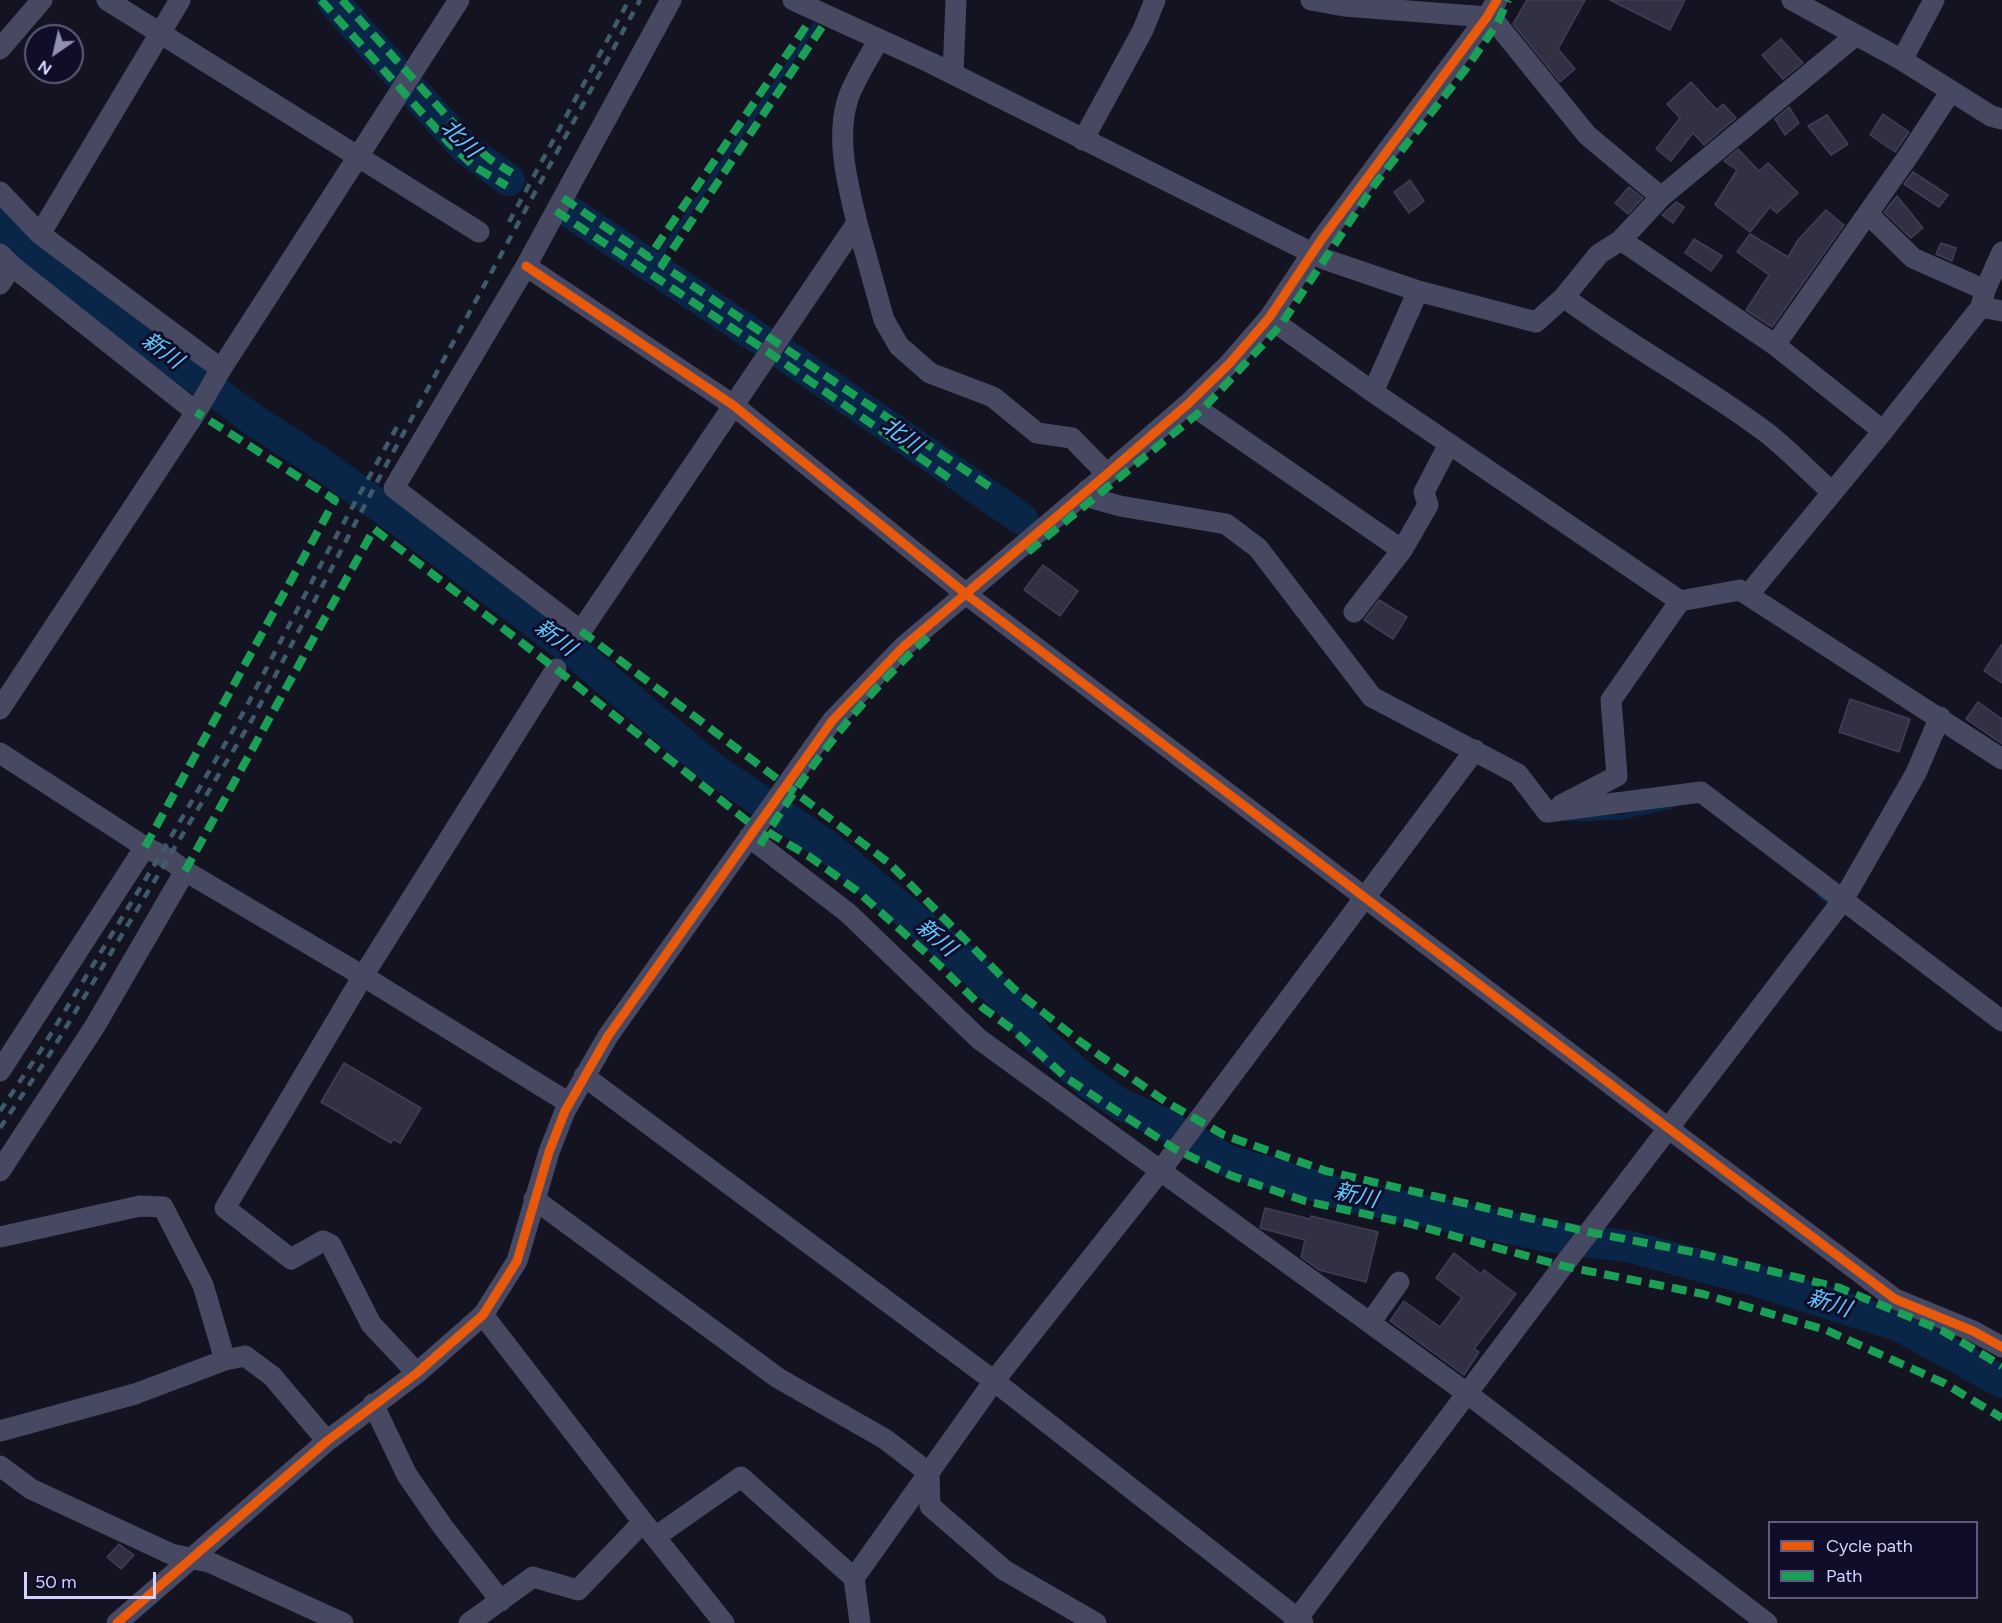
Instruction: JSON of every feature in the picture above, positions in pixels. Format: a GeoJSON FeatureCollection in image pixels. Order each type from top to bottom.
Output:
{"type":"FeatureCollection","features":[{"type":"Feature","properties":{"kind":"street"},"geometry":{"type":"LineString","coordinates":[[0,49],[42,0]]}},
{"type":"Feature","properties":{"kind":"street"},"geometry":{"type":"LineString","coordinates":[[107,0],[479,232]]}},
{"type":"Feature","properties":{"kind":"street"},"geometry":{"type":"LineString","coordinates":[[40,234],[180,0]]}},
{"type":"Feature","properties":{"kind":"street"},"geometry":{"type":"LineString","coordinates":[[0,708],[196,412],[221,369],[459,0]]}},
{"type":"Feature","properties":{"kind":"street"},"geometry":{"type":"LineString","coordinates":[[671,0],[525,266],[394,488],[581,631],[857,223]]}},
{"type":"Feature","properties":{"kind":"street"},"geometry":{"type":"LineString","coordinates":[[793,0],[953,74],[1318,256],[1418,291],[1536,322],[1564,297],[1599,254],[1621,240],[1661,197],[1855,36]]}},
{"type":"Feature","properties":{"kind":"street"},"geometry":{"type":"LineString","coordinates":[[953,74],[956,0]]}},
{"type":"Feature","properties":{"kind":"street"},"geometry":{"type":"LineString","coordinates":[[1083,140],[1143,30],[1155,0]]}},
{"type":"Feature","properties":{"kind":"street"},"geometry":{"type":"LineString","coordinates":[[1311,0],[1344,6],[1494,14],[1587,135],[1661,197]]}},
{"type":"Feature","properties":{"kind":"street"},"geometry":{"type":"LineString","coordinates":[[117,1623],[327,1441],[417,1373],[483,1315],[517,1261],[549,1152],[569,1103],[584,1076],[608,1036],[758,836],[832,721],[903,647],[1091,495],[1195,407],[1229,364],[1274,322],[1318,256],[1494,14],[1508,0]]}},
{"type":"Feature","properties":{"kind":"street"},"geometry":{"type":"LineString","coordinates":[[1792,0],[1902,60],[1991,116],[2002,119]]}},
{"type":"Feature","properties":{"kind":"street"},"geometry":{"type":"LineString","coordinates":[[1902,60],[1934,0]]}},
{"type":"Feature","properties":{"kind":"street"},"geometry":{"type":"LineString","coordinates":[[879,39],[847,101],[843,134],[848,181],[857,223],[884,320],[899,346],[930,372],[993,397],[1037,433],[1072,438],[1107,474]]}},
{"type":"Feature","properties":{"kind":"street"},"geometry":{"type":"LineString","coordinates":[[1775,345],[1868,214],[1951,91]]}},
{"type":"Feature","properties":{"kind":"street"},"geometry":{"type":"LineString","coordinates":[[0,192],[40,234],[221,369]]}},
{"type":"Feature","properties":{"kind":"street"},"geometry":{"type":"LineString","coordinates":[[1868,214],[1913,258],[2002,311]]}},
{"type":"Feature","properties":{"kind":"street"},"geometry":{"type":"LineString","coordinates":[[1621,240],[1775,345],[1883,431]]}},
{"type":"Feature","properties":{"kind":"street"},"geometry":{"type":"LineString","coordinates":[[1748,594],[1883,431],[1983,298],[2002,252]]}},
{"type":"Feature","properties":{"kind":"street"},"geometry":{"type":"LineString","coordinates":[[0,285],[6,260],[196,412]]}},
{"type":"Feature","properties":{"kind":"street"},"geometry":{"type":"LineString","coordinates":[[525,266],[733,405],[969,595],[1895,1299],[1974,1331],[2002,1347]]}},
{"type":"Feature","properties":{"kind":"street"},"geometry":{"type":"LineString","coordinates":[[1373,392],[1418,291]]}},
{"type":"Feature","properties":{"kind":"street"},"geometry":{"type":"LineString","coordinates":[[1564,297],[1606,329],[1682,375],[1768,434],[1832,492]]}},
{"type":"Feature","properties":{"kind":"street"},"geometry":{"type":"LineString","coordinates":[[1274,322],[1680,601],[1740,591],[1748,594],[2002,759]]}},
{"type":"Feature","properties":{"kind":"street"},"geometry":{"type":"LineString","coordinates":[[1091,495],[1107,474],[1195,407]]}},
{"type":"Feature","properties":{"kind":"street"},"geometry":{"type":"LineString","coordinates":[[1195,407],[1402,550]]}},
{"type":"Feature","properties":{"kind":"street"},"geometry":{"type":"LineString","coordinates":[[1354,612],[1402,550],[1428,505],[1424,492],[1449,444]]}},
{"type":"Feature","properties":{"kind":"street"},"geometry":{"type":"LineString","coordinates":[[1091,495],[1120,506],[1226,524],[1258,548],[1372,697],[1518,774],[1547,812]]}},
{"type":"Feature","properties":{"kind":"street"},"geometry":{"type":"LineString","coordinates":[[1547,812],[1617,776],[1611,700],[1680,601]]}},
{"type":"Feature","properties":{"kind":"street"},"geometry":{"type":"LineString","coordinates":[[417,1373],[371,1324],[331,1245],[323,1241],[291,1259],[225,1208],[363,976],[556,669]]}},
{"type":"Feature","properties":{"kind":"street"},"geometry":{"type":"LineString","coordinates":[[584,1076],[994,1381],[1298,1622],[1563,1266],[1843,900],[1916,773],[1940,717]]}},
{"type":"Feature","properties":{"kind":"street"},"geometry":{"type":"LineString","coordinates":[[854,1578],[994,1381],[1161,1170],[1474,750]]}},
{"type":"Feature","properties":{"kind":"street"},"geometry":{"type":"LineString","coordinates":[[0,753],[145,847],[169,859],[185,871],[363,976],[569,1103]]}},
{"type":"Feature","properties":{"kind":"street"},"geometry":{"type":"LineString","coordinates":[[1547,812],[1701,792],[2002,1021]]}},
{"type":"Feature","properties":{"kind":"street"},"geometry":{"type":"LineString","coordinates":[[758,836],[848,913],[979,1039],[1468,1394],[1767,1623]]}},
{"type":"Feature","properties":{"kind":"street"},"geometry":{"type":"LineString","coordinates":[[0,1071],[145,847]]}},
{"type":"Feature","properties":{"kind":"street"},"geometry":{"type":"LineString","coordinates":[[0,1171],[95,1026],[185,871]]}},
{"type":"Feature","properties":{"kind":"street"},"geometry":{"type":"LineString","coordinates":[[534,1199],[778,1378],[885,1439],[928,1473],[930,1506],[1004,1570],[1096,1623]]}},
{"type":"Feature","properties":{"kind":"street"},"geometry":{"type":"LineString","coordinates":[[0,1237],[140,1206],[163,1207],[203,1285],[225,1360]]}},
{"type":"Feature","properties":{"kind":"street"},"geometry":{"type":"LineString","coordinates":[[1370,1323],[1399,1282]]}},
{"type":"Feature","properties":{"kind":"street"},"geometry":{"type":"LineString","coordinates":[[483,1315],[724,1623]]}},
{"type":"Feature","properties":{"kind":"street"},"geometry":{"type":"LineString","coordinates":[[0,1431],[135,1394],[225,1360],[245,1356],[272,1376],[327,1441]]}},
{"type":"Feature","properties":{"kind":"street"},"geometry":{"type":"LineString","coordinates":[[373,1404],[407,1475],[443,1527],[501,1601]]}},
{"type":"Feature","properties":{"kind":"street"},"geometry":{"type":"LineString","coordinates":[[0,1466],[32,1489],[171,1554],[209,1562],[343,1623]]}},
{"type":"Feature","properties":{"kind":"street"},"geometry":{"type":"LineString","coordinates":[[469,1623],[533,1577],[578,1590],[649,1529],[741,1477],[854,1578],[860,1623]]}},
{"type":"Feature","properties":{"kind":"building"},"geometry":{"type":"Polygon","coordinates":[[[1527,0],[1585,0],[1558,49],[1575,69],[1560,82],[1513,24],[1527,0]]]}},
{"type":"Feature","properties":{"kind":"building"},"geometry":{"type":"Polygon","coordinates":[[[1610,0],[1685,0],[1670,30],[1610,0]]]}},
{"type":"Feature","properties":{"kind":"building"},"geometry":{"type":"Polygon","coordinates":[[[1781,39],[1803,63],[1783,79],[1762,55],[1781,39]]]}},
{"type":"Feature","properties":{"kind":"building"},"geometry":{"type":"Polygon","coordinates":[[[1691,82],[1717,110],[1723,104],[1736,118],[1704,145],[1693,133],[1671,161],[1656,149],[1680,118],[1667,104],[1691,82]]]}},
{"type":"Feature","properties":{"kind":"building"},"geometry":{"type":"Polygon","coordinates":[[[1789,107],[1799,123],[1785,135],[1775,119],[1789,107]]]}},
{"type":"Feature","properties":{"kind":"building"},"geometry":{"type":"Polygon","coordinates":[[[1883,114],[1909,132],[1895,152],[1870,135],[1883,114]]]}},
{"type":"Feature","properties":{"kind":"building"},"geometry":{"type":"Polygon","coordinates":[[[1827,115],[1848,144],[1831,155],[1808,126],[1827,115]]]}},
{"type":"Feature","properties":{"kind":"building"},"geometry":{"type":"Polygon","coordinates":[[[1738,149],[1759,171],[1768,163],[1798,193],[1777,213],[1770,207],[1750,232],[1715,205],[1737,170],[1724,161],[1738,149]]]}},
{"type":"Feature","properties":{"kind":"building"},"geometry":{"type":"Polygon","coordinates":[[[1913,172],[1948,195],[1939,207],[1904,184],[1913,172]]]}},
{"type":"Feature","properties":{"kind":"building"},"geometry":{"type":"Polygon","coordinates":[[[1410,180],[1424,201],[1409,213],[1394,192],[1410,180]]]}},
{"type":"Feature","properties":{"kind":"building"},"geometry":{"type":"Polygon","coordinates":[[[1629,187],[1643,198],[1628,214],[1615,203],[1629,187]]]}},
{"type":"Feature","properties":{"kind":"building"},"geometry":{"type":"Polygon","coordinates":[[[1897,196],[1923,228],[1911,238],[1884,212],[1897,196]]]}},
{"type":"Feature","properties":{"kind":"building"},"geometry":{"type":"Polygon","coordinates":[[[1676,202],[1684,207],[1673,223],[1662,215],[1676,202]]]}},
{"type":"Feature","properties":{"kind":"building"},"geometry":{"type":"Polygon","coordinates":[[[1826,210],[1844,225],[1772,327],[1746,310],[1769,275],[1737,252],[1750,234],[1788,257],[1798,240],[1826,210]]]}},
{"type":"Feature","properties":{"kind":"building"},"geometry":{"type":"Polygon","coordinates":[[[1694,239],[1722,256],[1711,271],[1685,253],[1694,239]]]}},
{"type":"Feature","properties":{"kind":"building"},"geometry":{"type":"Polygon","coordinates":[[[1941,243],[1956,248],[1952,261],[1936,254],[1941,243]]]}},
{"type":"Feature","properties":{"kind":"building"},"geometry":{"type":"Polygon","coordinates":[[[1043,565],[1078,591],[1060,616],[1024,590],[1043,565]]]}},
{"type":"Feature","properties":{"kind":"building"},"geometry":{"type":"Polygon","coordinates":[[[1379,600],[1407,617],[1393,639],[1364,620],[1379,600]]]}},
{"type":"Feature","properties":{"kind":"building"},"geometry":{"type":"Polygon","coordinates":[[[2002,644],[2002,683],[1984,671],[2002,644]]]}},
{"type":"Feature","properties":{"kind":"building"},"geometry":{"type":"Polygon","coordinates":[[[1850,699],[1910,719],[1899,752],[1839,732],[1850,699]]]}},
{"type":"Feature","properties":{"kind":"building"},"geometry":{"type":"Polygon","coordinates":[[[1978,702],[2002,719],[2002,744],[1966,719],[1978,702]]]}},
{"type":"Feature","properties":{"kind":"building"},"geometry":{"type":"Polygon","coordinates":[[[344,1063],[421,1108],[400,1143],[393,1139],[391,1143],[321,1102],[344,1063]]]}},
{"type":"Feature","properties":{"kind":"building"},"geometry":{"type":"Polygon","coordinates":[[[1265,1208],[1378,1232],[1366,1282],[1319,1270],[1301,1257],[1305,1240],[1260,1228],[1265,1208]]]}},
{"type":"Feature","properties":{"kind":"building"},"geometry":{"type":"Polygon","coordinates":[[[1454,1253],[1481,1274],[1484,1270],[1516,1294],[1474,1349],[1479,1352],[1464,1375],[1390,1321],[1404,1301],[1440,1327],[1462,1298],[1436,1278],[1454,1253]]]}},
{"type":"Feature","properties":{"kind":"building"},"geometry":{"type":"Polygon","coordinates":[[[119,1544],[134,1555],[121,1569],[107,1557],[119,1544]]]}},
{"type":"Feature","properties":{"kind":"waterway","name":"北川"},"geometry":{"type":"LineString","coordinates":[[332,0],[397,73]]}},
{"type":"Feature","properties":{"kind":"waterway"},"geometry":{"type":"LineString","coordinates":[[652,267],[815,25]]}},
{"type":"Feature","properties":{"kind":"waterway","name":"北川"},"geometry":{"type":"LineString","coordinates":[[416,94],[466,149],[509,180]]}},
{"type":"Feature","properties":{"kind":"waterway","name":"北川"},"geometry":{"type":"LineString","coordinates":[[570,212],[760,339]]}},
{"type":"Feature","properties":{"kind":"waterway","name":"新川"},"geometry":{"type":"LineString","coordinates":[[0,221],[28,249],[145,339],[252,419],[324,466],[403,523],[578,655],[712,768],[826,845],[964,961],[1017,1010],[1037,1038],[1088,1082],[1120,1104],[1162,1123],[1228,1161],[1351,1196],[1548,1236],[1631,1247],[1758,1281],[1900,1326],[2002,1382]]}},
{"type":"Feature","properties":{"kind":"waterway","name":"北川"},"geometry":{"type":"LineString","coordinates":[[782,353],[1022,519]]}},
{"type":"Feature","properties":{"kind":"waterway"},"geometry":{"type":"LineString","coordinates":[[1568,819],[1622,817],[1672,806]]}},
{"type":"Feature","properties":{"kind":"waterway"},"geometry":{"type":"LineString","coordinates":[[1819,895],[1828,902]]}},
{"type":"Feature","properties":{"kind":"railway"},"geometry":{"type":"LineString","coordinates":[[509,222],[629,0]]}},
{"type":"Feature","properties":{"kind":"railway"},"geometry":{"type":"LineString","coordinates":[[0,1128],[48,1057],[253,718],[378,480],[640,0]]}},
{"type":"Feature","properties":{"kind":"railway"},"geometry":{"type":"LineString","coordinates":[[0,1111],[41,1050],[161,854],[243,713],[328,551],[398,425]]}},
{"type":"Feature","properties":{"kind":"marked path"},"geometry":{"type":"LineString","coordinates":[[321,0],[449,143],[475,167],[507,186]]}},
{"type":"Feature","properties":{"kind":"marked path"},"geometry":{"type":"LineString","coordinates":[[342,0],[472,144],[491,160],[512,173]]}},
{"type":"Feature","properties":{"kind":"marked path"},"geometry":{"type":"LineString","coordinates":[[1028,552],[1201,411],[1280,326],[1375,184],[1465,70],[1497,24],[1508,0]]}},
{"type":"Feature","properties":{"kind":"marked path"},"geometry":{"type":"LineString","coordinates":[[563,198],[649,257],[809,22]]}},
{"type":"Feature","properties":{"kind":"marked path"},"geometry":{"type":"LineString","coordinates":[[822,27],[662,265],[993,489]]}},
{"type":"Feature","properties":{"kind":"marked path"},"geometry":{"type":"LineString","coordinates":[[556,211],[777,358],[949,478]]}},
{"type":"Feature","properties":{"kind":"marked path"},"geometry":{"type":"LineString","coordinates":[[145,847],[335,500],[196,412]]}},
{"type":"Feature","properties":{"kind":"marked path"},"geometry":{"type":"LineString","coordinates":[[185,871],[374,529],[556,669],[756,828]]}},
{"type":"Feature","properties":{"kind":"marked path"},"geometry":{"type":"LineString","coordinates":[[581,631],[889,863],[1014,989],[1078,1040],[1166,1102],[1224,1135],[1326,1171],[1589,1232],[1698,1253],[1840,1288],[1943,1331],[2002,1366]]}},
{"type":"Feature","properties":{"kind":"marked path"},"geometry":{"type":"LineString","coordinates":[[760,845],[816,761],[837,734],[881,683],[929,636]]}},
{"type":"Feature","properties":{"kind":"marked path"},"geometry":{"type":"LineString","coordinates":[[768,832],[810,857],[856,890],[983,1008],[1012,1029],[1068,1079],[1175,1149],[1232,1176],[1305,1201],[1411,1224],[1563,1266],[1703,1294],[1826,1330],[1944,1383],[2002,1418]]}},
{"type":"Feature","properties":{"kind":"cycle path"},"geometry":{"type":"LineString","coordinates":[[117,1623],[327,1441],[417,1373],[483,1315],[517,1261],[549,1152],[565,1111],[608,1036],[832,721],[903,647],[1189,403],[1229,364],[1269,318],[1321,240],[1487,17],[1497,0]]}},
{"type":"Feature","properties":{"kind":"cycle path"},"geometry":{"type":"LineString","coordinates":[[526,266],[733,405],[971,598],[1895,1299],[1973,1331],[2002,1347]]}}]}
